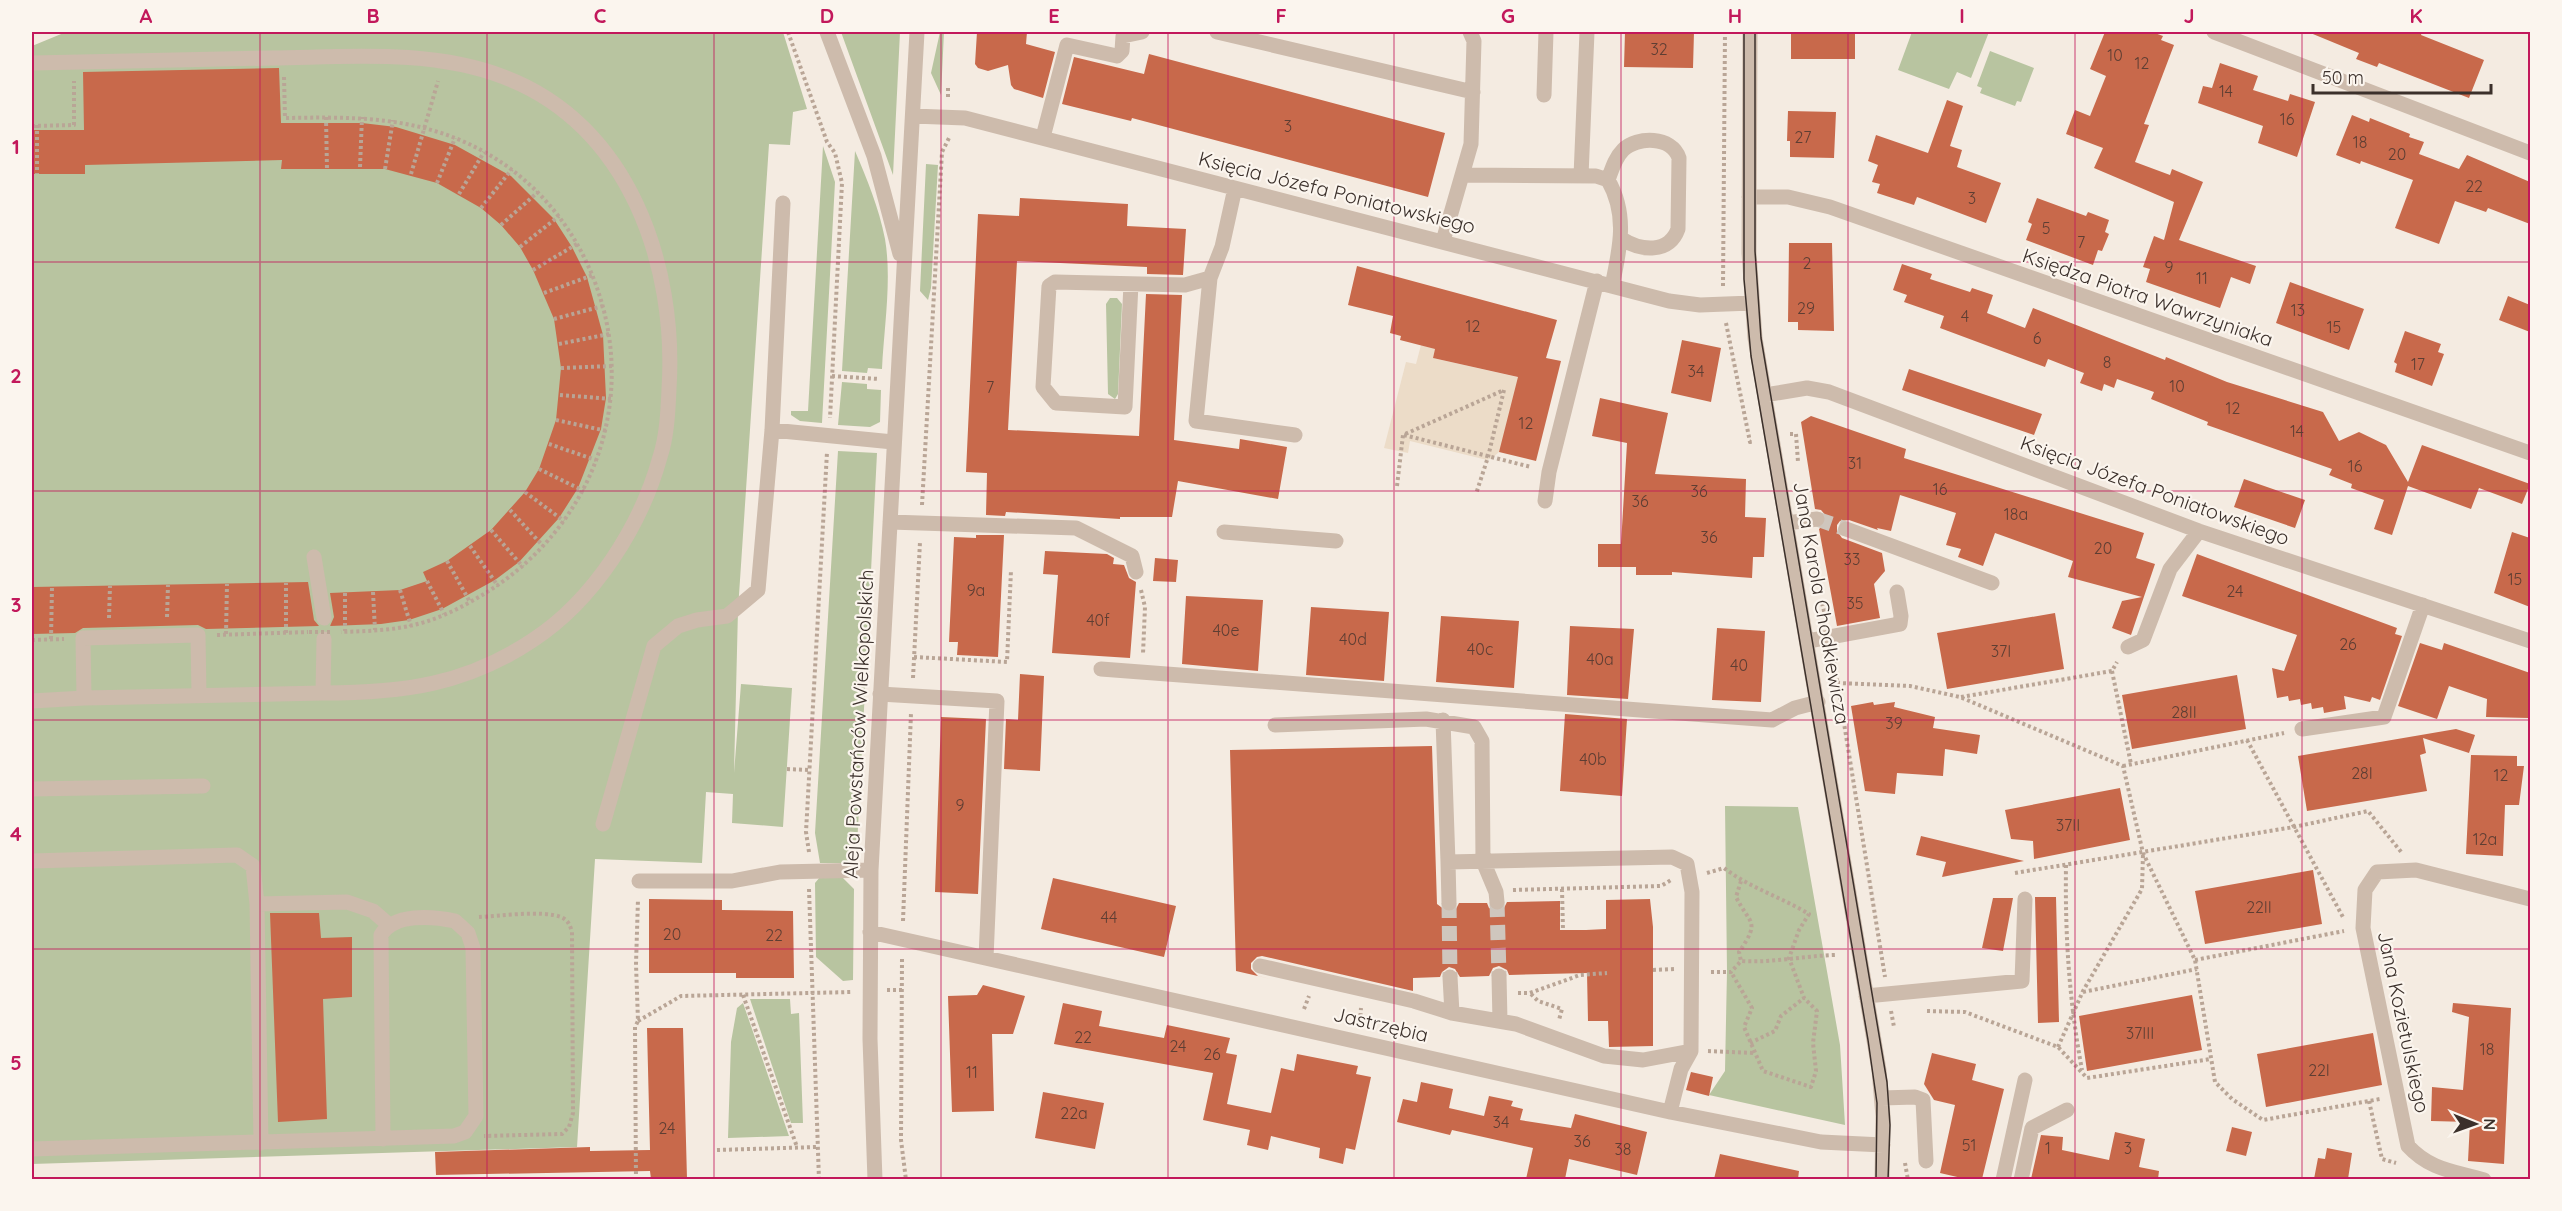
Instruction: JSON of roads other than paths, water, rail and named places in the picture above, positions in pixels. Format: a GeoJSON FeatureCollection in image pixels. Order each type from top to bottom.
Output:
{"type":"FeatureCollection","features":[{"type":"Feature","properties":{"kind":"street","name":"Aleja Powstańców Wielkopolskich"},"geometry":{"type":"LineString","coordinates":[[827,32],[874,156],[904,272]]}},
{"type":"Feature","properties":{"kind":"street","name":"Aleja Powstańców Wielkopolskich"},"geometry":{"type":"LineString","coordinates":[[875,1179],[872,1133],[871,870],[917,32]]}},
{"type":"Feature","properties":{"kind":"street"},"geometry":{"type":"LineString","coordinates":[[1043,137],[1067,45],[1117,56],[1122,51],[1123,36],[1142,32]]}},
{"type":"Feature","properties":{"kind":"street"},"geometry":{"type":"LineString","coordinates":[[1217,32],[1473,92]]}},
{"type":"Feature","properties":{"kind":"street"},"geometry":{"type":"LineString","coordinates":[[1443,240],[1471,144],[1474,41],[1470,32]]}},
{"type":"Feature","properties":{"kind":"street"},"geometry":{"type":"LineString","coordinates":[[1544,94],[1546,32]]}},
{"type":"Feature","properties":{"kind":"street"},"geometry":{"type":"LineString","coordinates":[[1581,176],[1587,32]]}},
{"type":"Feature","properties":{"kind":"street","name":"Jana Karola Chodkiewicza"},"geometry":{"type":"LineString","coordinates":[[1750,32],[1749,197],[1752,303],[1765,395],[1808,641],[1882,1098],[1882,1179]]}},
{"type":"Feature","properties":{"kind":"street"},"geometry":{"type":"LineString","coordinates":[[2214,32],[2530,153]]}},
{"type":"Feature","properties":{"kind":"street"},"geometry":{"type":"LineString","coordinates":[[32,701],[378,693],[421,687],[461,677],[534,640],[565,615],[593,584],[619,549],[641,505],[661,456],[668,406],[671,357],[667,306],[656,257],[639,207],[612,161],[583,126],[535,92],[504,77],[460,65],[417,58],[74,62],[33,59]]}},
{"type":"Feature","properties":{"kind":"street","name":"Księcia Józefa Poniatowskiego"},"geometry":{"type":"LineString","coordinates":[[913,116],[965,118],[1043,137],[1684,304],[1752,303]]}},
{"type":"Feature","properties":{"kind":"street"},"geometry":{"type":"LineString","coordinates":[[1612,286],[1622,239],[1622,212],[1608,180],[1617,156],[1634,142],[1670,143],[1677,150],[1679,158],[1678,229],[1674,239],[1663,247],[1649,249],[1632,246],[1622,239]]}},
{"type":"Feature","properties":{"kind":"street"},"geometry":{"type":"LineString","coordinates":[[1463,175],[1581,176],[1608,180]]}},
{"type":"Feature","properties":{"kind":"street"},"geometry":{"type":"LineString","coordinates":[[1235,188],[1222,247],[1210,278],[1196,421],[1295,435]]}},
{"type":"Feature","properties":{"kind":"street","name":"Księdza Piotra Wawrzyniaka"},"geometry":{"type":"LineString","coordinates":[[1749,197],[1788,197],[1830,207],[2530,453]]}},
{"type":"Feature","properties":{"kind":"street"},"geometry":{"type":"LineString","coordinates":[[603,824],[654,646],[678,626],[727,615],[758,590],[772,430],[783,202]]}},
{"type":"Feature","properties":{"kind":"street"},"geometry":{"type":"LineString","coordinates":[[1131,284],[1125,406],[1056,404],[1043,387],[1049,286],[1055,282],[1185,285],[1210,278]]}},
{"type":"Feature","properties":{"kind":"street"},"geometry":{"type":"LineString","coordinates":[[1545,501],[1549,472],[1597,281]]}},
{"type":"Feature","properties":{"kind":"street","name":"Księcia Józefa Poniatowskiego"},"geometry":{"type":"LineString","coordinates":[[1765,395],[1808,388],[1829,392],[2199,531],[2530,641]]}},
{"type":"Feature","properties":{"kind":"street"},"geometry":{"type":"LineString","coordinates":[[772,430],[893,442]]}},
{"type":"Feature","properties":{"kind":"street"},"geometry":{"type":"LineString","coordinates":[[1787,523],[1817,519]]}},
{"type":"Feature","properties":{"kind":"street"},"geometry":{"type":"LineString","coordinates":[[890,522],[1076,528],[1132,556],[1136,572]]}},
{"type":"Feature","properties":{"kind":"street"},"geometry":{"type":"LineString","coordinates":[[1846,529],[1992,583]]}},
{"type":"Feature","properties":{"kind":"street"},"geometry":{"type":"LineString","coordinates":[[2128,647],[2143,640],[2170,569],[2199,531]]}},
{"type":"Feature","properties":{"kind":"street"},"geometry":{"type":"LineString","coordinates":[[1224,532],[1336,541]]}},
{"type":"Feature","properties":{"kind":"street"},"geometry":{"type":"LineString","coordinates":[[314,557],[324,618]]}},
{"type":"Feature","properties":{"kind":"street"},"geometry":{"type":"LineString","coordinates":[[1808,641],[1900,624],[1897,592]]}},
{"type":"Feature","properties":{"kind":"street"},"geometry":{"type":"LineString","coordinates":[[2302,729],[2384,717],[2423,605]]}},
{"type":"Feature","properties":{"kind":"street"},"geometry":{"type":"LineString","coordinates":[[84,698],[83,638],[198,635],[198,696]]}},
{"type":"Feature","properties":{"kind":"street"},"geometry":{"type":"LineString","coordinates":[[323,693],[328,636]]}},
{"type":"Feature","properties":{"kind":"street"},"geometry":{"type":"LineString","coordinates":[[1101,669],[1772,720],[1793,708],[1818,702]]}},
{"type":"Feature","properties":{"kind":"street"},"geometry":{"type":"LineString","coordinates":[[880,694],[997,701],[986,958]]}},
{"type":"Feature","properties":{"kind":"street"},"geometry":{"type":"LineString","coordinates":[[1275,725],[1443,720],[1474,727],[1482,741],[1483,861],[1496,892],[1497,902]]}},
{"type":"Feature","properties":{"kind":"street"},"geometry":{"type":"LineString","coordinates":[[1443,720],[1449,903]]}},
{"type":"Feature","properties":{"kind":"street"},"geometry":{"type":"LineString","coordinates":[[32,789],[203,786]]}},
{"type":"Feature","properties":{"kind":"street"},"geometry":{"type":"LineString","coordinates":[[32,861],[237,855],[253,866],[258,904],[261,1143]]}},
{"type":"Feature","properties":{"kind":"street"},"geometry":{"type":"LineString","coordinates":[[1448,862],[1672,856],[1687,864],[1692,892],[1691,973],[1698,1051],[1682,1069],[1670,1112]]}},
{"type":"Feature","properties":{"kind":"street"},"geometry":{"type":"LineString","coordinates":[[639,881],[732,881],[780,872],[871,870]]}},
{"type":"Feature","properties":{"kind":"street","name":"Jana Kozietulskiego"},"geometry":{"type":"LineString","coordinates":[[2484,1179],[2420,1160],[2408,1146],[2398,1096],[2356,929],[2365,890],[2377,872],[2416,870],[2530,898]]}},
{"type":"Feature","properties":{"kind":"street"},"geometry":{"type":"LineString","coordinates":[[1866,996],[2022,981],[2025,899]]}},
{"type":"Feature","properties":{"kind":"street"},"geometry":{"type":"LineString","coordinates":[[258,904],[347,902],[374,911],[389,925]]}},
{"type":"Feature","properties":{"kind":"street"},"geometry":{"type":"LineString","coordinates":[[32,1149],[454,1137],[465,1132],[476,1116],[473,948],[462,924],[447,919],[403,919],[389,925],[381,935],[382,1139]]}},
{"type":"Feature","properties":{"kind":"street","name":"Jastrzębia"},"geometry":{"type":"LineString","coordinates":[[870,932],[1169,997],[1670,1112],[1821,1142],[1883,1145]]}},
{"type":"Feature","properties":{"kind":"street"},"geometry":{"type":"LineString","coordinates":[[1260,966],[1414,1001],[1452,1013],[1500,1021],[1604,1056],[1643,1060],[1698,1051]]}},
{"type":"Feature","properties":{"kind":"street"},"geometry":{"type":"LineString","coordinates":[[1499,975],[1500,1021]]}},
{"type":"Feature","properties":{"kind":"street"},"geometry":{"type":"LineString","coordinates":[[1450,977],[1452,1013]]}},
{"type":"Feature","properties":{"kind":"street"},"geometry":{"type":"LineString","coordinates":[[2003,1179],[2025,1080]]}},
{"type":"Feature","properties":{"kind":"street"},"geometry":{"type":"LineString","coordinates":[[1882,1098],[1915,1097],[1923,1100],[1925,1104],[1926,1161]]}},
{"type":"Feature","properties":{"kind":"street"},"geometry":{"type":"LineString","coordinates":[[2021,1179],[2031,1128],[2067,1110]]}},
{"type":"Feature","properties":{"kind":"tunnel"},"geometry":{"type":"LineString","coordinates":[[1817,519],[1846,529]]}},
{"type":"Feature","properties":{"kind":"tunnel"},"geometry":{"type":"LineString","coordinates":[[1497,902],[1499,976]]}},
{"type":"Feature","properties":{"kind":"tunnel"},"geometry":{"type":"LineString","coordinates":[[1449,903],[1450,977]]}},
{"type":"Feature","properties":{"kind":"tram line"},"geometry":{"type":"LineString","coordinates":[[1744,32],[1744,279],[1751,356],[1868,1040],[1877,1103],[1876,1180]]}},
{"type":"Feature","properties":{"kind":"tram line"},"geometry":{"type":"LineString","coordinates":[[1755,32],[1755,251],[1761,338],[1887,1082],[1890,1125],[1888,1180]]}}]}
